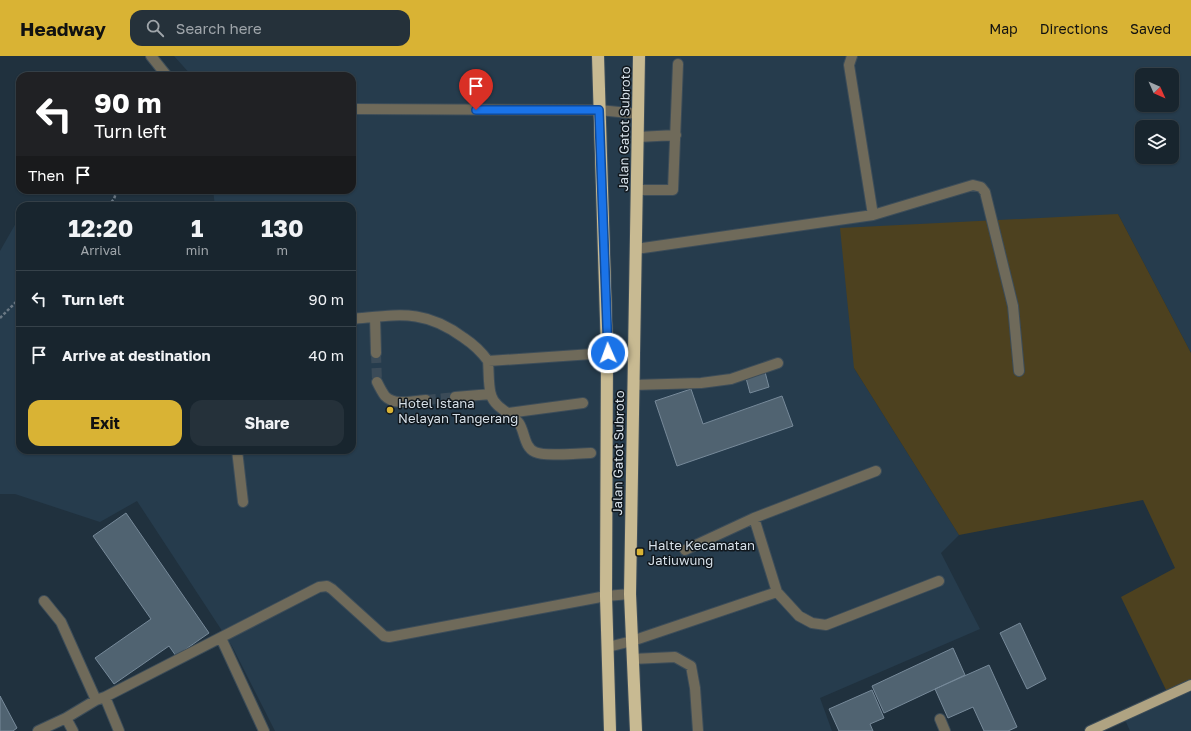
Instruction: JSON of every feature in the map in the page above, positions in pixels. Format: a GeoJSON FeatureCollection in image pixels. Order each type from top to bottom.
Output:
{"type":"FeatureCollection","features":[{"type":"Feature","properties":{"kind":"highway","name":"Jalan Gatot Subroto"},"geometry":{"type":"LineString","coordinates":[[598,56],[608,353],[606,596],[610,731]]}},
{"type":"Feature","properties":{"kind":"highway","name":"Jalan Gatot Subroto"},"geometry":{"type":"LineString","coordinates":[[636,731],[630,594],[639,56]]}},
{"type":"Feature","properties":{"kind":"main road"},"geometry":{"type":"LineString","coordinates":[[1090,731],[1191,685]]}},
{"type":"Feature","properties":{"kind":"street"},"geometry":{"type":"LineString","coordinates":[[151,56],[164,72]]}},
{"type":"Feature","properties":{"kind":"street"},"geometry":{"type":"LineString","coordinates":[[852,56],[849,64],[873,215]]}},
{"type":"Feature","properties":{"kind":"street"},"geometry":{"type":"LineString","coordinates":[[637,190],[673,190],[678,64]]}},
{"type":"Feature","properties":{"kind":"street"},"geometry":{"type":"LineString","coordinates":[[356,109],[599,110],[639,114]]}},
{"type":"Feature","properties":{"kind":"street"},"geometry":{"type":"LineString","coordinates":[[638,137],[676,135]]}},
{"type":"Feature","properties":{"kind":"street"},"geometry":{"type":"LineString","coordinates":[[636,249],[873,215],[973,185],[981,187],[985,192],[1013,306],[1019,372]]}},
{"type":"Feature","properties":{"kind":"street"},"geometry":{"type":"LineString","coordinates":[[356,319],[397,315],[420,316],[441,323],[482,352],[488,361],[491,394],[494,401],[518,423],[527,445],[535,452],[545,454],[591,453]]}},
{"type":"Feature","properties":{"kind":"street"},"geometry":{"type":"LineString","coordinates":[[375,317],[376,353]]}},
{"type":"Feature","properties":{"kind":"street"},"geometry":{"type":"LineString","coordinates":[[488,361],[608,353]]}},
{"type":"Feature","properties":{"kind":"street"},"geometry":{"type":"LineString","coordinates":[[633,385],[701,383],[731,379],[778,363]]}},
{"type":"Feature","properties":{"kind":"street"},"geometry":{"type":"LineString","coordinates":[[377,382],[386,397],[394,401],[406,402],[426,400]]}},
{"type":"Feature","properties":{"kind":"street"},"geometry":{"type":"LineString","coordinates":[[455,397],[491,394]]}},
{"type":"Feature","properties":{"kind":"street"},"geometry":{"type":"LineString","coordinates":[[508,413],[583,403]]}},
{"type":"Feature","properties":{"kind":"street"},"geometry":{"type":"LineString","coordinates":[[237,454],[243,502]]}},
{"type":"Feature","properties":{"kind":"street"},"geometry":{"type":"LineString","coordinates":[[685,550],[754,518],[876,471]]}},
{"type":"Feature","properties":{"kind":"street"},"geometry":{"type":"LineString","coordinates":[[754,518],[777,592],[799,616],[812,623],[826,625],[939,580]]}},
{"type":"Feature","properties":{"kind":"street"},"geometry":{"type":"LineString","coordinates":[[38,731],[66,718],[319,587],[326,586],[332,589],[384,636],[389,637],[606,596],[630,594]]}},
{"type":"Feature","properties":{"kind":"street"},"geometry":{"type":"LineString","coordinates":[[608,646],[632,641],[777,592]]}},
{"type":"Feature","properties":{"kind":"street"},"geometry":{"type":"LineString","coordinates":[[44,601],[61,622],[119,731]]}},
{"type":"Feature","properties":{"kind":"street"},"geometry":{"type":"LineString","coordinates":[[221,638],[264,731]]}},
{"type":"Feature","properties":{"kind":"street"},"geometry":{"type":"LineString","coordinates":[[632,659],[675,658],[691,666],[695,688],[698,731]]}},
{"type":"Feature","properties":{"kind":"street"},"geometry":{"type":"LineString","coordinates":[[66,718],[73,731]]}},
{"type":"Feature","properties":{"kind":"street"},"geometry":{"type":"LineString","coordinates":[[940,719],[945,731]]}},
{"type":"Feature","properties":{"kind":"path"},"geometry":{"type":"LineString","coordinates":[[0,318],[16,302]]}},
{"type":"Feature","properties":{"kind":"shaded area"},"geometry":{"type":"Polygon","coordinates":[[[174,56],[1191,56],[1191,353],[1118,214],[854,368],[959,535],[941,553],[980,629],[820,698],[832,731],[275,731],[232,646],[137,501],[100,522],[15,494],[0,494],[0,251],[16,223],[16,454],[356,454],[356,202],[214,202],[214,194],[356,194],[356,72],[188,72],[174,56]]]}},
{"type":"Feature","properties":{"kind":"shaded area"},"geometry":{"type":"Polygon","coordinates":[[[1118,214],[1191,353],[1191,680],[1167,692],[1121,597],[1175,568],[1143,500],[959,535],[854,368],[840,228],[1118,214]]]}},
{"type":"Feature","properties":{"kind":"shaded area"},"geometry":{"type":"Polygon","coordinates":[[[1191,680],[1191,731],[1130,731],[1122,713],[1191,680]]]}},
{"type":"Feature","properties":{"kind":"building"},"geometry":{"type":"Polygon","coordinates":[[[765,372],[769,387],[750,393],[746,378],[765,372]]]}},
{"type":"Feature","properties":{"kind":"building"},"geometry":{"type":"Polygon","coordinates":[[[691,389],[703,424],[782,396],[793,426],[677,466],[655,401],[691,389]]]}},
{"type":"Feature","properties":{"kind":"building"},"geometry":{"type":"Polygon","coordinates":[[[126,513],[209,633],[176,656],[169,646],[114,684],[95,658],[151,619],[93,536],[126,513]]]}},
{"type":"Feature","properties":{"kind":"building"},"geometry":{"type":"Polygon","coordinates":[[[1020,623],[1046,679],[1027,689],[1000,633],[1020,623]]]}},
{"type":"Feature","properties":{"kind":"building"},"geometry":{"type":"Polygon","coordinates":[[[953,648],[965,675],[884,713],[872,686],[953,648]]]}},
{"type":"Feature","properties":{"kind":"building"},"geometry":{"type":"Polygon","coordinates":[[[989,665],[1017,727],[1008,731],[984,731],[973,707],[948,718],[935,689],[989,665]]]}},
{"type":"Feature","properties":{"kind":"building"},"geometry":{"type":"Polygon","coordinates":[[[872,690],[884,718],[870,724],[873,731],[839,731],[829,709],[872,690]]]}},
{"type":"Feature","properties":{"kind":"building"},"geometry":{"type":"Polygon","coordinates":[[[0,696],[17,728],[13,731],[0,731],[0,696]]]}},
{"type":"Feature","properties":{"kind":"tunnel"},"geometry":{"type":"LineString","coordinates":[[376,353],[377,382]]}},
{"type":"Feature","properties":{"kind":"tunnel"},"geometry":{"type":"LineString","coordinates":[[426,400],[455,397]]}},
{"type":"Feature","properties":{"kind":"place","name":"Hotel Istana Nelayan Tangerang"},"geometry":{"type":"Point","coordinates":[390,410]}},
{"type":"Feature","properties":{"kind":"place","name":"Halte Kecamatan Jatiuwung"},"geometry":{"type":"Point","coordinates":[640,552]}},
{"type":"Feature","properties":{"kind":"route"},"geometry":{"type":"LineString","coordinates":[[476,110],[599,110],[608,353]]}}]}
